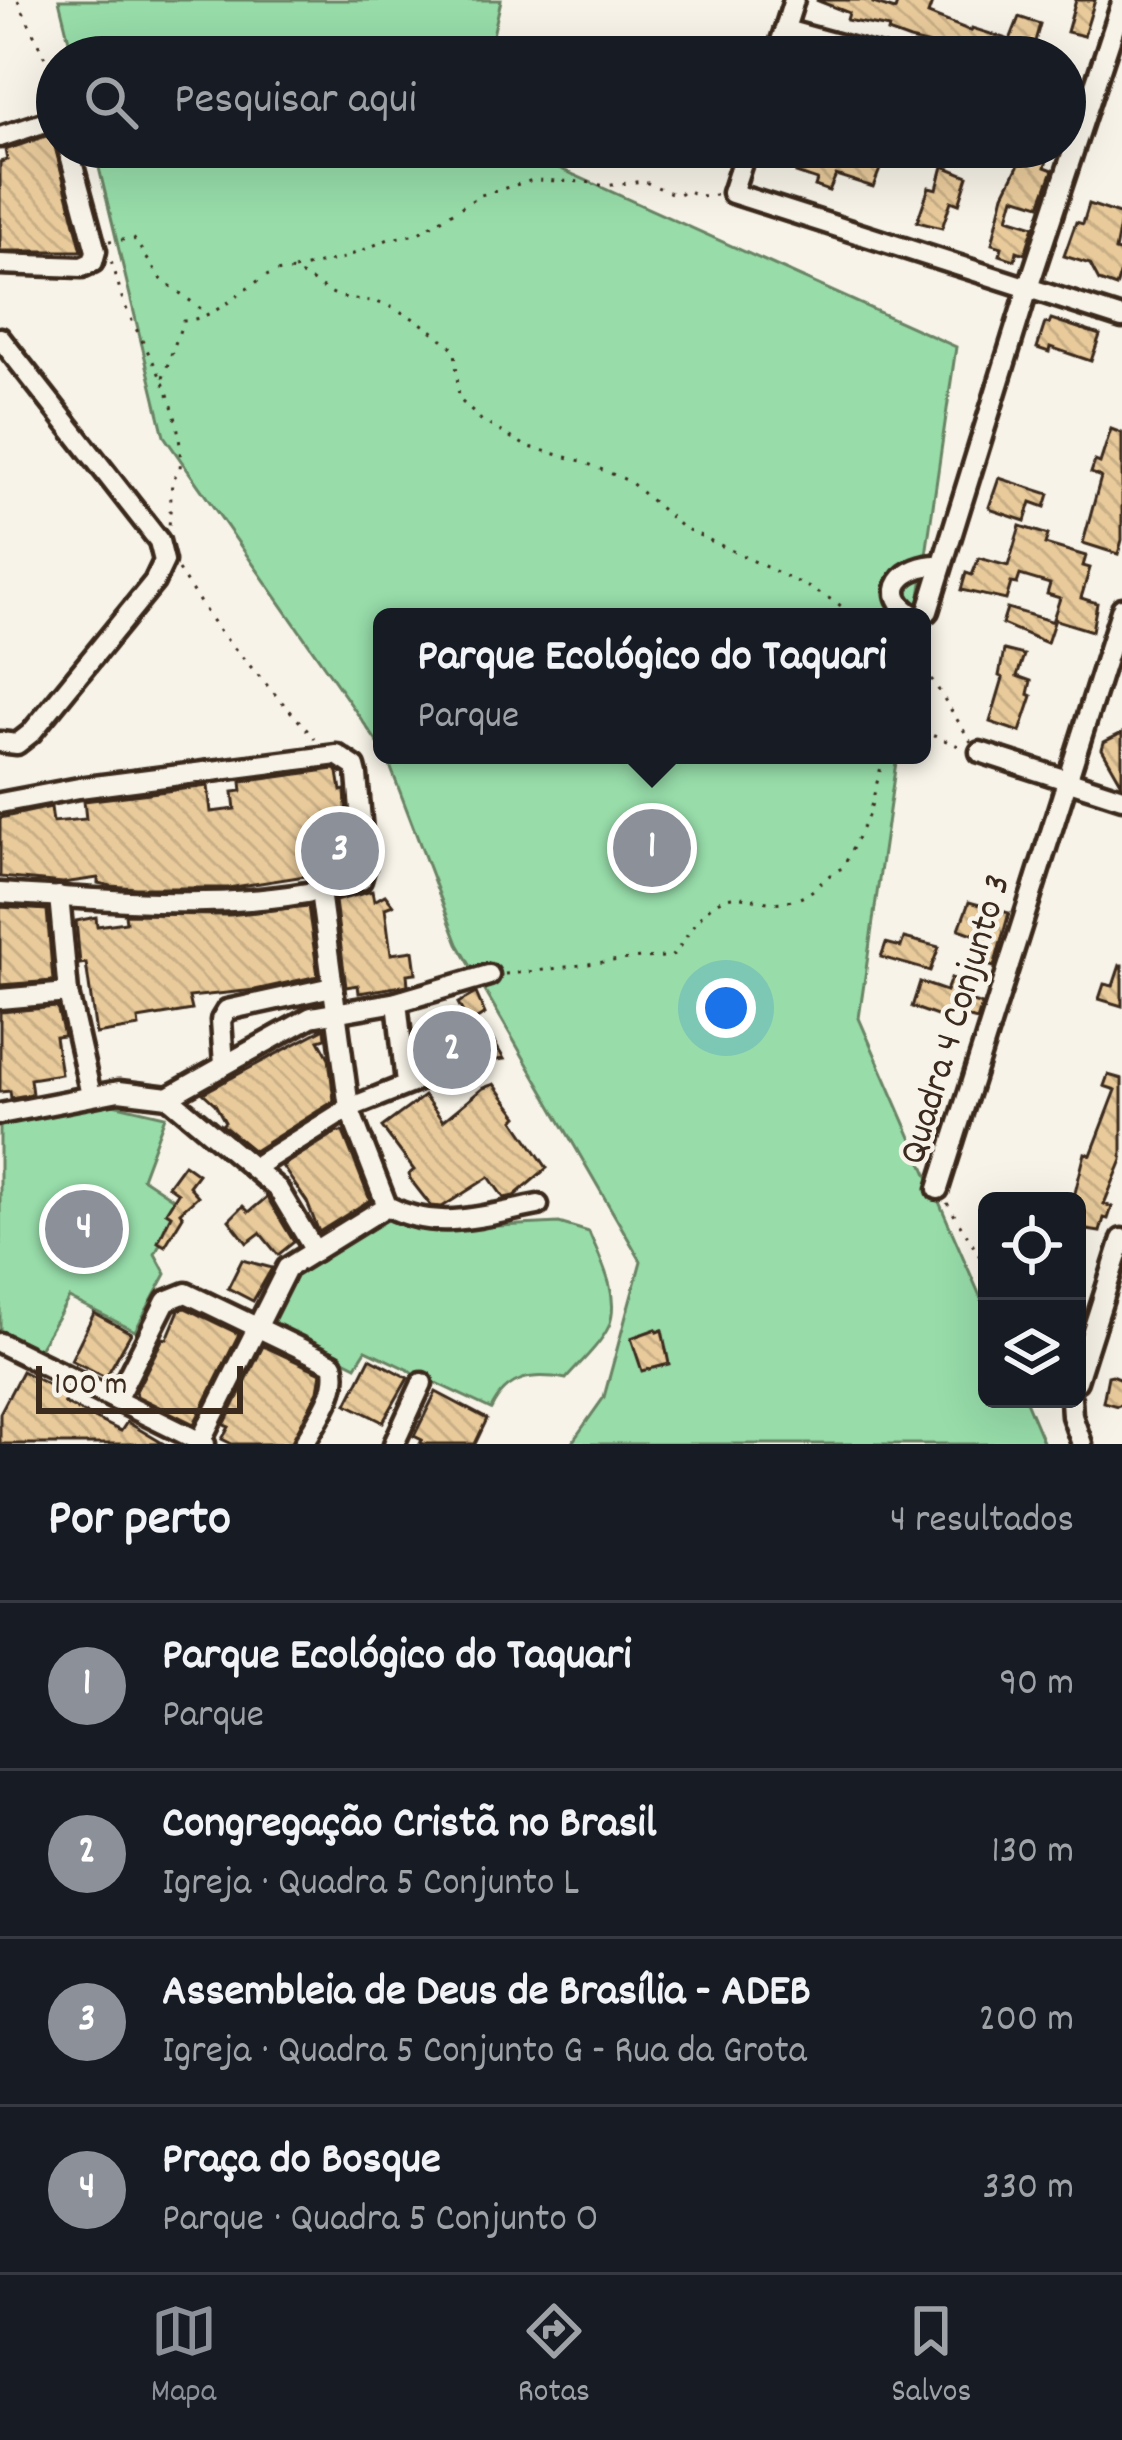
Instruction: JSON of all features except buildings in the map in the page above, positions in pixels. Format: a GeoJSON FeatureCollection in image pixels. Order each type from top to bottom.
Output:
{"type":"FeatureCollection","features":[{"type":"Feature","properties":{"kind":"street"},"geometry":{"type":"LineString","coordinates":[[783,36],[794,0]]}},
{"type":"Feature","properties":{"kind":"street"},"geometry":{"type":"LineString","coordinates":[[1086,112],[1122,3]]}},
{"type":"Feature","properties":{"kind":"street"},"geometry":{"type":"LineString","coordinates":[[785,30],[807,36]]}},
{"type":"Feature","properties":{"kind":"street"},"geometry":{"type":"LineString","coordinates":[[0,137],[36,125]]}},
{"type":"Feature","properties":{"kind":"street"},"geometry":{"type":"LineString","coordinates":[[0,264],[82,267],[93,262],[95,247],[74,168]]}},
{"type":"Feature","properties":{"kind":"street"},"geometry":{"type":"LineString","coordinates":[[740,168],[732,193],[1122,318]]}},
{"type":"Feature","properties":{"kind":"street"},"geometry":{"type":"LineString","coordinates":[[929,608],[1068,168]]}},
{"type":"Feature","properties":{"kind":"street"},"geometry":{"type":"LineString","coordinates":[[0,338],[8,364],[159,541],[164,561],[154,582],[31,733],[16,744],[0,742]]}},
{"type":"Feature","properties":{"kind":"street"},"geometry":{"type":"LineString","coordinates":[[905,608],[898,603],[899,580],[922,564],[940,565]]}},
{"type":"Feature","properties":{"kind":"street","name":"Quadra 4 Conjunto 3"},"geometry":{"type":"LineString","coordinates":[[938,1189],[1122,608]]}},
{"type":"Feature","properties":{"kind":"street"},"geometry":{"type":"LineString","coordinates":[[980,752],[1122,798]]}},
{"type":"Feature","properties":{"kind":"street"},"geometry":{"type":"LineString","coordinates":[[0,803],[329,755],[349,762],[357,776],[365,866],[362,880],[320,892],[197,902],[0,893]]}},
{"type":"Feature","properties":{"kind":"street"},"geometry":{"type":"LineString","coordinates":[[320,892],[349,1108],[387,1205],[416,1220],[444,1222],[538,1205]]}},
{"type":"Feature","properties":{"kind":"street"},"geometry":{"type":"LineString","coordinates":[[59,896],[68,993],[91,1095]]}},
{"type":"Feature","properties":{"kind":"street"},"geometry":{"type":"LineString","coordinates":[[168,1097],[291,1026],[336,1010],[397,1002],[489,975]]}},
{"type":"Feature","properties":{"kind":"street"},"geometry":{"type":"LineString","coordinates":[[224,1065],[221,1020],[226,1010],[332,987]]}},
{"type":"Feature","properties":{"kind":"street"},"geometry":{"type":"LineString","coordinates":[[0,999],[68,993]]}},
{"type":"Feature","properties":{"kind":"street"},"geometry":{"type":"LineString","coordinates":[[397,1002],[406,1083]]}},
{"type":"Feature","properties":{"kind":"street"},"geometry":{"type":"LineString","coordinates":[[253,1168],[349,1108],[442,1071]]}},
{"type":"Feature","properties":{"kind":"street"},"geometry":{"type":"LineString","coordinates":[[0,1114],[119,1091],[168,1097],[288,1202],[315,1251]]}},
{"type":"Feature","properties":{"kind":"street"},"geometry":{"type":"LineString","coordinates":[[0,1343],[201,1443],[287,1268],[387,1205]]}},
{"type":"Feature","properties":{"kind":"street"},"geometry":{"type":"LineString","coordinates":[[1086,1353],[1122,1239]]}},
{"type":"Feature","properties":{"kind":"street"},"geometry":{"type":"LineString","coordinates":[[116,1400],[166,1301],[186,1293],[333,1364],[333,1389],[304,1444]]}},
{"type":"Feature","properties":{"kind":"street"},"geometry":{"type":"LineString","coordinates":[[394,1444],[422,1383]]}},
{"type":"Feature","properties":{"kind":"street"},"geometry":{"type":"LineString","coordinates":[[1073,1408],[1082,1444]]}},
{"type":"Feature","properties":{"kind":"path"},"geometry":{"type":"LineString","coordinates":[[18,0],[36,39]]}},
{"type":"Feature","properties":{"kind":"path"},"geometry":{"type":"LineString","coordinates":[[163,378],[183,321],[230,305],[263,278],[344,259],[389,239],[418,235],[481,195],[533,180],[604,186],[644,181],[676,195],[686,190],[698,196],[732,193]]}},
{"type":"Feature","properties":{"kind":"path"},"geometry":{"type":"LineString","coordinates":[[95,247],[134,239],[160,278],[206,313]]}},
{"type":"Feature","properties":{"kind":"path"},"geometry":{"type":"LineString","coordinates":[[95,247],[115,268],[128,313],[163,378],[180,433],[180,470],[170,489],[172,519],[168,535],[159,541]]}},
{"type":"Feature","properties":{"kind":"path"},"geometry":{"type":"LineString","coordinates":[[294,270],[333,294],[404,312],[442,339],[458,356],[459,399],[482,421],[526,446],[581,461],[629,482],[682,527],[843,608]]}},
{"type":"Feature","properties":{"kind":"path"},"geometry":{"type":"LineString","coordinates":[[177,568],[219,631],[329,755]]}},
{"type":"Feature","properties":{"kind":"path"},"geometry":{"type":"LineString","coordinates":[[931,679],[956,723],[980,752]]}},
{"type":"Feature","properties":{"kind":"path"},"geometry":{"type":"LineString","coordinates":[[931,734],[980,752]]}},
{"type":"Feature","properties":{"kind":"path"},"geometry":{"type":"LineString","coordinates":[[489,975],[572,969],[638,955],[671,957],[720,899],[746,897],[773,905],[806,896],[843,868],[869,814],[882,764]]}},
{"type":"Feature","properties":{"kind":"path","name":"Quadra 4 Conjunto 3"},"geometry":{"type":"LineString","coordinates":[[938,1189],[978,1253]]}},
{"type":"Feature","properties":{"kind":"green space"},"geometry":{"type":"Polygon","coordinates":[[[59,0],[501,0],[493,36],[68,36],[59,0]]]}},
{"type":"Feature","properties":{"kind":"green space"},"geometry":{"type":"Polygon","coordinates":[[[99,168],[559,168],[956,347],[918,608],[373,608],[373,736],[164,436],[99,168]]]}},
{"type":"Feature","properties":{"kind":"green space"},"geometry":{"type":"Polygon","coordinates":[[[389,764],[896,764],[859,1018],[978,1291],[978,1408],[1029,1408],[1044,1444],[571,1444],[604,1397],[641,1261],[458,944],[389,764]]]}},
{"type":"Feature","properties":{"kind":"green space"},"geometry":{"type":"Polygon","coordinates":[[[113,1104],[165,1116],[142,1178],[181,1204],[155,1254],[166,1274],[135,1331],[69,1298],[37,1352],[0,1333],[0,1120],[113,1104]]]}},
{"type":"Feature","properties":{"kind":"green space"},"geometry":{"type":"Polygon","coordinates":[[[384,1216],[417,1230],[559,1223],[589,1232],[611,1290],[609,1326],[566,1379],[522,1379],[505,1390],[491,1409],[366,1350],[356,1366],[274,1324],[271,1317],[293,1275],[384,1216]]]}},
{"type":"Feature","properties":{"kind":"place","name":"Parque Ecológico do Taquari"},"geometry":{"type":"Point","coordinates":[652,848]}},
{"type":"Feature","properties":{"kind":"place","name":"Assembleia de Deus de Brasília - ADEB"},"geometry":{"type":"Point","coordinates":[340,851]}},
{"type":"Feature","properties":{"kind":"place","name":"Congregação Cristã no Brasil"},"geometry":{"type":"Point","coordinates":[452,1050]}},
{"type":"Feature","properties":{"kind":"place","name":"Praça do Bosque"},"geometry":{"type":"Point","coordinates":[84,1229]}}]}
